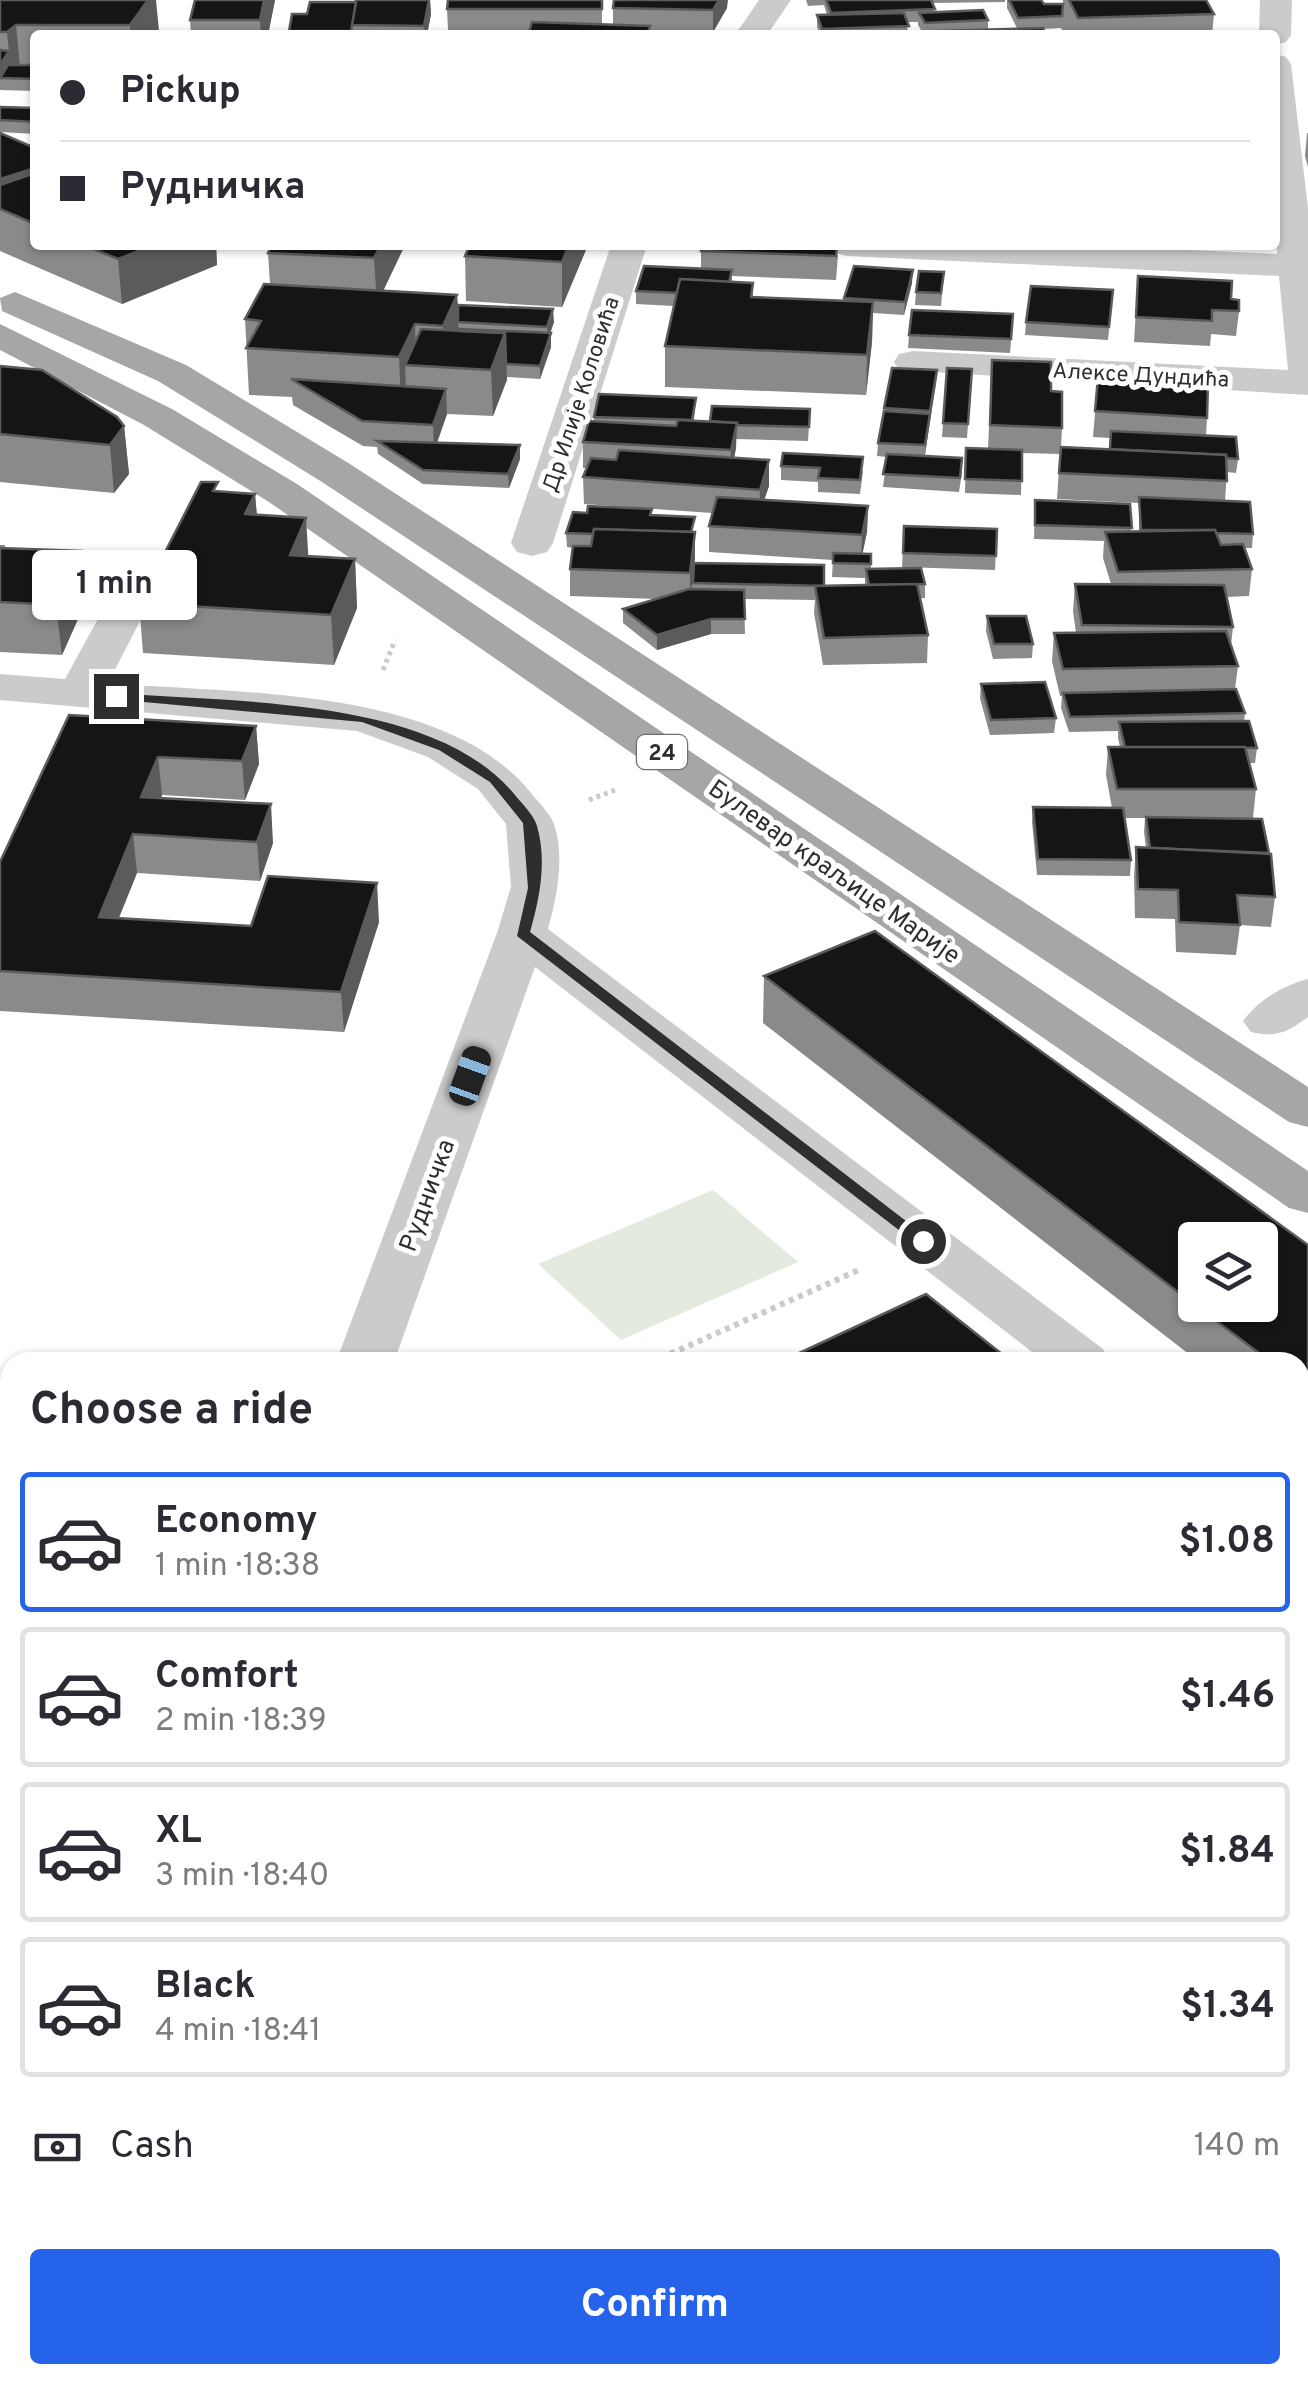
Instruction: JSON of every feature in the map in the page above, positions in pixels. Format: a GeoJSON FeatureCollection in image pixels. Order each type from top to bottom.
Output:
{"type":"FeatureCollection","features":[{"type":"Feature","properties":{"kind":"main road","name":"24"},"geometry":{"type":"LineString","coordinates":[[0,297],[172,373],[336,472],[1308,1111]]}},
{"type":"Feature","properties":{"kind":"main road","name":"Булевар краљице Марије"},"geometry":{"type":"LineString","coordinates":[[0,335],[158,416],[283,493],[1308,1196]]}},
{"type":"Feature","properties":{"kind":"street"},"geometry":{"type":"LineString","coordinates":[[754,30],[775,0]]}},
{"type":"Feature","properties":{"kind":"street"},"geometry":{"type":"LineString","coordinates":[[1274,30],[1276,0]]}},
{"type":"Feature","properties":{"kind":"street"},"geometry":{"type":"LineString","coordinates":[[1280,114],[1308,373]]}},
{"type":"Feature","properties":{"kind":"street","name":"Др Илије Коловића"},"geometry":{"type":"LineString","coordinates":[[532,543],[627,250]]}},
{"type":"Feature","properties":{"kind":"street"},"geometry":{"type":"LineString","coordinates":[[954,250],[1295,266]]}},
{"type":"Feature","properties":{"kind":"street","name":"Алексе Дундића"},"geometry":{"type":"LineString","coordinates":[[913,362],[1308,383]]}},
{"type":"Feature","properties":{"kind":"street"},"geometry":{"type":"LineString","coordinates":[[80,694],[143,575]]}},
{"type":"Feature","properties":{"kind":"street","name":"Рудничка"},"geometry":{"type":"LineString","coordinates":[[0,687],[364,718],[444,747],[495,779],[530,823],[535,888],[522,933],[368,1352]]}},
{"type":"Feature","properties":{"kind":"street"},"geometry":{"type":"LineString","coordinates":[[522,933],[1069,1352]]}},
{"type":"Feature","properties":{"kind":"path"},"geometry":{"type":"LineString","coordinates":[[384,669],[395,640]]}},
{"type":"Feature","properties":{"kind":"path"},"geometry":{"type":"LineString","coordinates":[[674,1352],[923,1241]]}},
{"type":"Feature","properties":{"kind":"shaded area"},"geometry":{"type":"Polygon","coordinates":[[[713,1190],[798,1262],[621,1340],[538,1264],[713,1190]]]}},
{"type":"Feature","properties":{"kind":"building"},"geometry":{"type":"Polygon","coordinates":[[[0,0],[148,0],[130,25],[16,25],[0,32],[0,0]]]}},
{"type":"Feature","properties":{"kind":"building"},"geometry":{"type":"Polygon","coordinates":[[[195,0],[264,0],[260,20],[190,20],[195,0]]]}},
{"type":"Feature","properties":{"kind":"building"},"geometry":{"type":"Polygon","coordinates":[[[356,0],[429,0],[424,26],[351,25],[356,0]]]}},
{"type":"Feature","properties":{"kind":"building"},"geometry":{"type":"Polygon","coordinates":[[[448,0],[602,0],[602,9],[447,9],[448,0]]]}},
{"type":"Feature","properties":{"kind":"building"},"geometry":{"type":"Polygon","coordinates":[[[614,0],[719,0],[713,10],[613,8],[614,0]]]}},
{"type":"Feature","properties":{"kind":"building"},"geometry":{"type":"Polygon","coordinates":[[[826,0],[931,0],[935,9],[831,13],[826,0]]]}},
{"type":"Feature","properties":{"kind":"building"},"geometry":{"type":"Polygon","coordinates":[[[1009,0],[1063,4],[1062,16],[1018,18],[1009,0]]]}},
{"type":"Feature","properties":{"kind":"building"},"geometry":{"type":"Polygon","coordinates":[[[1069,0],[1206,0],[1214,14],[1078,18],[1069,0]]]}},
{"type":"Feature","properties":{"kind":"building"},"geometry":{"type":"Polygon","coordinates":[[[310,2],[356,2],[351,30],[289,30],[292,14],[307,14],[310,2]]]}},
{"type":"Feature","properties":{"kind":"building"},"geometry":{"type":"Polygon","coordinates":[[[983,10],[988,20],[925,23],[919,13],[983,10]]]}},
{"type":"Feature","properties":{"kind":"building"},"geometry":{"type":"Polygon","coordinates":[[[904,13],[909,26],[822,29],[817,15],[904,13]]]}},
{"type":"Feature","properties":{"kind":"building"},"geometry":{"type":"Polygon","coordinates":[[[532,22],[650,26],[649,30],[530,30],[532,22]]]}},
{"type":"Feature","properties":{"kind":"building"},"geometry":{"type":"Polygon","coordinates":[[[1043,28],[1044,30],[973,30],[1043,28]]]}},
{"type":"Feature","properties":{"kind":"building"},"geometry":{"type":"Polygon","coordinates":[[[0,50],[9,51],[0,65],[0,50]]]}},
{"type":"Feature","properties":{"kind":"building"},"geometry":{"type":"Polygon","coordinates":[[[8,65],[30,65],[30,79],[0,78],[8,65]]]}},
{"type":"Feature","properties":{"kind":"building"},"geometry":{"type":"Polygon","coordinates":[[[0,107],[30,108],[30,122],[0,120],[0,107]]]}},
{"type":"Feature","properties":{"kind":"building"},"geometry":{"type":"Polygon","coordinates":[[[0,133],[30,146],[30,170],[0,179],[0,133]]]}},
{"type":"Feature","properties":{"kind":"building"},"geometry":{"type":"Polygon","coordinates":[[[30,175],[30,222],[0,209],[0,185],[30,175]]]}},
{"type":"Feature","properties":{"kind":"building"},"geometry":{"type":"Polygon","coordinates":[[[96,250],[141,250],[118,259],[96,250]]]}},
{"type":"Feature","properties":{"kind":"building"},"geometry":{"type":"Polygon","coordinates":[[[270,250],[378,250],[374,258],[268,253],[270,250]]]}},
{"type":"Feature","properties":{"kind":"building"},"geometry":{"type":"Polygon","coordinates":[[[468,250],[567,250],[562,262],[465,256],[468,250]]]}},
{"type":"Feature","properties":{"kind":"building"},"geometry":{"type":"Polygon","coordinates":[[[701,250],[837,250],[836,256],[701,250]]]}},
{"type":"Feature","properties":{"kind":"building"},"geometry":{"type":"Polygon","coordinates":[[[644,266],[732,270],[729,282],[680,279],[677,293],[636,291],[644,266]]]}},
{"type":"Feature","properties":{"kind":"building"},"geometry":{"type":"Polygon","coordinates":[[[854,266],[913,270],[905,302],[844,298],[854,266]]]}},
{"type":"Feature","properties":{"kind":"building"},"geometry":{"type":"Polygon","coordinates":[[[919,271],[944,272],[941,293],[916,292],[919,271]]]}},
{"type":"Feature","properties":{"kind":"building"},"geometry":{"type":"Polygon","coordinates":[[[1138,276],[1232,281],[1231,299],[1239,300],[1239,311],[1212,310],[1212,321],[1136,317],[1138,276]]]}},
{"type":"Feature","properties":{"kind":"building"},"geometry":{"type":"Polygon","coordinates":[[[680,279],[753,283],[751,297],[873,302],[867,355],[665,346],[680,279]]]}},
{"type":"Feature","properties":{"kind":"building"},"geometry":{"type":"Polygon","coordinates":[[[264,284],[457,295],[443,326],[415,324],[399,357],[246,348],[261,321],[245,319],[264,284]]]}},
{"type":"Feature","properties":{"kind":"building"},"geometry":{"type":"Polygon","coordinates":[[[1031,286],[1113,290],[1109,327],[1026,322],[1031,286]]]}},
{"type":"Feature","properties":{"kind":"building"},"geometry":{"type":"Polygon","coordinates":[[[458,305],[553,309],[547,327],[458,322],[458,305]]]}},
{"type":"Feature","properties":{"kind":"building"},"geometry":{"type":"Polygon","coordinates":[[[912,310],[1013,314],[1011,339],[909,335],[912,310]]]}},
{"type":"Feature","properties":{"kind":"building"},"geometry":{"type":"Polygon","coordinates":[[[421,329],[505,333],[491,370],[405,365],[421,329]]]}},
{"type":"Feature","properties":{"kind":"building"},"geometry":{"type":"Polygon","coordinates":[[[460,329],[551,333],[540,366],[506,364],[505,333],[460,329]]]}},
{"type":"Feature","properties":{"kind":"building"},"geometry":{"type":"Polygon","coordinates":[[[992,360],[1051,362],[1051,391],[1062,392],[1062,428],[990,425],[992,360]]]}},
{"type":"Feature","properties":{"kind":"building"},"geometry":{"type":"Polygon","coordinates":[[[0,366],[42,370],[117,417],[124,426],[110,445],[0,434],[0,366]]]}},
{"type":"Feature","properties":{"kind":"building"},"geometry":{"type":"Polygon","coordinates":[[[892,368],[937,370],[930,411],[884,408],[892,368]]]}},
{"type":"Feature","properties":{"kind":"building"},"geometry":{"type":"Polygon","coordinates":[[[947,368],[972,369],[968,424],[943,423],[947,368]]]}},
{"type":"Feature","properties":{"kind":"building"},"geometry":{"type":"Polygon","coordinates":[[[1098,377],[1208,383],[1207,418],[1095,411],[1098,377]]]}},
{"type":"Feature","properties":{"kind":"building"},"geometry":{"type":"Polygon","coordinates":[[[291,379],[446,389],[433,425],[362,421],[291,379]]]}},
{"type":"Feature","properties":{"kind":"building"},"geometry":{"type":"Polygon","coordinates":[[[599,394],[696,398],[692,420],[594,417],[599,394]]]}},
{"type":"Feature","properties":{"kind":"building"},"geometry":{"type":"Polygon","coordinates":[[[712,406],[810,409],[809,427],[710,421],[712,406]]]}},
{"type":"Feature","properties":{"kind":"building"},"geometry":{"type":"Polygon","coordinates":[[[884,411],[930,414],[925,445],[878,443],[884,411]]]}},
{"type":"Feature","properties":{"kind":"building"},"geometry":{"type":"Polygon","coordinates":[[[678,420],[737,423],[731,450],[583,442],[589,421],[676,426],[678,420]]]}},
{"type":"Feature","properties":{"kind":"building"},"geometry":{"type":"Polygon","coordinates":[[[1111,431],[1236,437],[1238,459],[1226,455],[1110,449],[1111,431]]]}},
{"type":"Feature","properties":{"kind":"building"},"geometry":{"type":"Polygon","coordinates":[[[377,441],[520,445],[508,474],[423,470],[377,441]]]}},
{"type":"Feature","properties":{"kind":"building"},"geometry":{"type":"Polygon","coordinates":[[[1061,447],[1226,455],[1227,481],[1059,473],[1061,447]]]}},
{"type":"Feature","properties":{"kind":"building"},"geometry":{"type":"Polygon","coordinates":[[[966,448],[1022,450],[1022,481],[965,479],[966,448]]]}},
{"type":"Feature","properties":{"kind":"building"},"geometry":{"type":"Polygon","coordinates":[[[619,450],[769,460],[760,490],[583,477],[591,458],[616,460],[619,450]]]}},
{"type":"Feature","properties":{"kind":"building"},"geometry":{"type":"Polygon","coordinates":[[[783,453],[863,457],[860,480],[818,478],[820,468],[781,466],[783,453]]]}},
{"type":"Feature","properties":{"kind":"building"},"geometry":{"type":"Polygon","coordinates":[[[887,454],[962,458],[960,478],[883,474],[887,454]]]}},
{"type":"Feature","properties":{"kind":"building"},"geometry":{"type":"Polygon","coordinates":[[[201,482],[218,482],[213,491],[255,494],[245,514],[306,518],[290,555],[355,559],[331,615],[139,603],[201,482]]]}},
{"type":"Feature","properties":{"kind":"building"},"geometry":{"type":"Polygon","coordinates":[[[717,497],[868,506],[862,535],[709,526],[717,497]]]}},
{"type":"Feature","properties":{"kind":"building"},"geometry":{"type":"Polygon","coordinates":[[[1139,497],[1250,502],[1253,534],[1141,530],[1139,497]]]}},
{"type":"Feature","properties":{"kind":"building"},"geometry":{"type":"Polygon","coordinates":[[[1035,500],[1130,504],[1132,528],[1035,525],[1035,500]]]}},
{"type":"Feature","properties":{"kind":"building"},"geometry":{"type":"Polygon","coordinates":[[[588,506],[652,509],[650,515],[695,517],[691,532],[594,529],[593,534],[566,533],[573,512],[587,513],[588,506]]]}},
{"type":"Feature","properties":{"kind":"building"},"geometry":{"type":"Polygon","coordinates":[[[904,526],[997,529],[996,556],[903,553],[904,526]]]}},
{"type":"Feature","properties":{"kind":"building"},"geometry":{"type":"Polygon","coordinates":[[[594,529],[695,532],[690,573],[570,569],[573,546],[591,546],[594,529]]]}},
{"type":"Feature","properties":{"kind":"building"},"geometry":{"type":"Polygon","coordinates":[[[1215,530],[1221,545],[1243,544],[1252,569],[1118,572],[1105,532],[1215,530]]]}},
{"type":"Feature","properties":{"kind":"building"},"geometry":{"type":"Polygon","coordinates":[[[0,548],[81,551],[56,605],[0,602],[0,548]]]}},
{"type":"Feature","properties":{"kind":"building"},"geometry":{"type":"Polygon","coordinates":[[[833,553],[871,554],[871,564],[833,563],[833,553]]]}},
{"type":"Feature","properties":{"kind":"building"},"geometry":{"type":"Polygon","coordinates":[[[694,563],[824,565],[824,586],[693,583],[694,563]]]}},
{"type":"Feature","properties":{"kind":"building"},"geometry":{"type":"Polygon","coordinates":[[[921,568],[925,584],[869,585],[866,569],[921,568]]]}},
{"type":"Feature","properties":{"kind":"building"},"geometry":{"type":"Polygon","coordinates":[[[917,584],[928,635],[824,638],[815,586],[917,584]]]}},
{"type":"Feature","properties":{"kind":"building"},"geometry":{"type":"Polygon","coordinates":[[[1075,584],[1224,585],[1233,627],[1082,625],[1075,584]]]}},
{"type":"Feature","properties":{"kind":"building"},"geometry":{"type":"Polygon","coordinates":[[[689,589],[744,590],[745,619],[711,619],[657,635],[623,609],[689,589]]]}},
{"type":"Feature","properties":{"kind":"building"},"geometry":{"type":"Polygon","coordinates":[[[987,616],[1026,616],[1033,644],[994,644],[987,616]]]}},
{"type":"Feature","properties":{"kind":"building"},"geometry":{"type":"Polygon","coordinates":[[[1226,631],[1238,666],[1063,669],[1054,633],[1226,631]]]}},
{"type":"Feature","properties":{"kind":"building"},"geometry":{"type":"Polygon","coordinates":[[[1045,682],[1056,718],[991,720],[981,684],[1045,682]]]}},
{"type":"Feature","properties":{"kind":"building"},"geometry":{"type":"Polygon","coordinates":[[[1236,689],[1245,713],[1070,717],[1063,693],[1236,689]]]}},
{"type":"Feature","properties":{"kind":"building"},"geometry":{"type":"Polygon","coordinates":[[[69,715],[256,726],[242,761],[158,757],[141,797],[271,804],[257,842],[133,834],[99,917],[251,926],[268,876],[377,883],[341,992],[0,971],[0,862],[69,715]]]}},
{"type":"Feature","properties":{"kind":"building"},"geometry":{"type":"Polygon","coordinates":[[[1249,721],[1257,748],[1125,747],[1119,722],[1249,721]]]}},
{"type":"Feature","properties":{"kind":"building"},"geometry":{"type":"Polygon","coordinates":[[[1108,747],[1245,747],[1256,789],[1117,789],[1108,747]]]}},
{"type":"Feature","properties":{"kind":"building"},"geometry":{"type":"Polygon","coordinates":[[[1033,807],[1123,808],[1131,860],[1038,859],[1033,807]]]}},
{"type":"Feature","properties":{"kind":"building"},"geometry":{"type":"Polygon","coordinates":[[[1146,817],[1262,819],[1269,853],[1150,848],[1146,817]]]}},
{"type":"Feature","properties":{"kind":"building"},"geometry":{"type":"Polygon","coordinates":[[[1136,847],[1271,854],[1275,897],[1237,895],[1240,925],[1179,922],[1178,890],[1138,889],[1136,847]]]}},
{"type":"Feature","properties":{"kind":"building"},"geometry":{"type":"Polygon","coordinates":[[[875,931],[1276,1222],[1178,1222],[1178,1292],[764,976],[875,931]]]}},
{"type":"Feature","properties":{"kind":"building"},"geometry":{"type":"Polygon","coordinates":[[[1278,1223],[1308,1245],[1308,1352],[1258,1352],[1218,1322],[1278,1322],[1278,1223]]]}},
{"type":"Feature","properties":{"kind":"building"},"geometry":{"type":"Polygon","coordinates":[[[926,1294],[999,1352],[801,1352],[926,1294]]]}},
{"type":"Feature","properties":{"kind":"route"},"geometry":{"type":"LineString","coordinates":[[116,696],[364,718],[444,747],[495,779],[530,823],[535,888],[522,933],[923,1241]]}}]}
